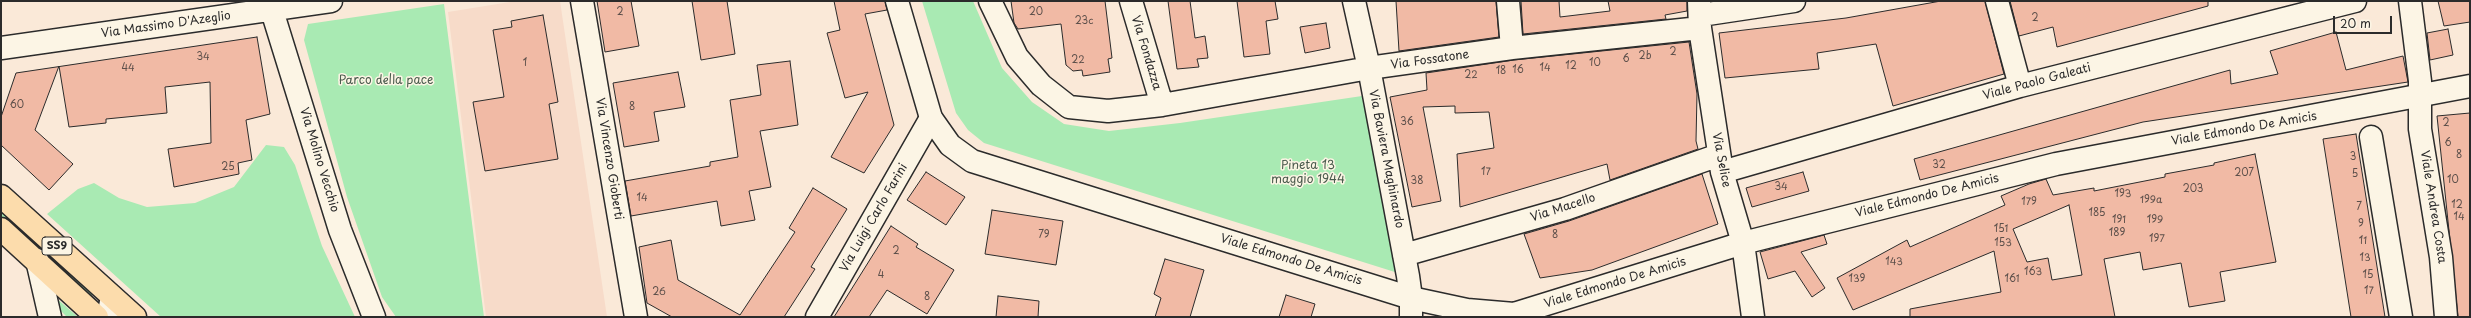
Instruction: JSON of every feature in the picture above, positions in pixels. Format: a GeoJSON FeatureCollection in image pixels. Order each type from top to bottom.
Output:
{"type":"FeatureCollection","features":[{"type":"Feature","properties":{"kind":"main road","name":"SS9"},"geometry":{"type":"LineString","coordinates":[[1,196],[110,307],[135,317]]}},
{"type":"Feature","properties":{"kind":"main road","name":"SS9"},"geometry":{"type":"LineString","coordinates":[[1,229],[37,260],[97,317]]}},
{"type":"Feature","properties":{"kind":"street","name":"Via Massimo D'Azeglio"},"geometry":{"type":"LineString","coordinates":[[1,48],[270,5],[331,1]]}},
{"type":"Feature","properties":{"kind":"street","name":"Via Vincenzo Gioberti"},"geometry":{"type":"LineString","coordinates":[[582,1],[636,317]]}},
{"type":"Feature","properties":{"kind":"street","name":"Viale Edmondo De Amicis"},"geometry":{"type":"LineString","coordinates":[[897,1],[931,118],[950,145],[972,161],[1411,307],[1514,314],[1743,243],[2056,164],[2470,86]]}},
{"type":"Feature","properties":{"kind":"street"},"geometry":{"type":"LineString","coordinates":[[990,1],[1017,57],[1041,85],[1069,107],[1108,111],[1162,105]]}},
{"type":"Feature","properties":{"kind":"street","name":"Via Fondazza"},"geometry":{"type":"LineString","coordinates":[[1131,1],[1162,105]]}},
{"type":"Feature","properties":{"kind":"street","name":"Via Baviera Maghinardo"},"geometry":{"type":"LineString","coordinates":[[1354,1],[1369,68],[1404,255],[1411,307]]}},
{"type":"Feature","properties":{"kind":"street"},"geometry":{"type":"LineString","coordinates":[[1508,1],[1512,48]]}},
{"type":"Feature","properties":{"kind":"street","name":"Via Fossatone"},"geometry":{"type":"LineString","coordinates":[[1162,105],[1369,68],[1512,48],[1700,15],[1794,1]]}},
{"type":"Feature","properties":{"kind":"street"},"geometry":{"type":"LineString","coordinates":[[1997,1],[2020,86]]}},
{"type":"Feature","properties":{"kind":"street","name":"Viale Paolo Galeati"},"geometry":{"type":"LineString","coordinates":[[1720,163],[2354,1]]}},
{"type":"Feature","properties":{"kind":"street","name":"Viale Andrea Costa"},"geometry":{"type":"LineString","coordinates":[[2410,1],[2421,96],[2420,129],[2441,257],[2446,317]]}},
{"type":"Feature","properties":{"kind":"street","name":"Via Molino Vecchio"},"geometry":{"type":"LineString","coordinates":[[270,5],[340,230],[374,317]]}},
{"type":"Feature","properties":{"kind":"street","name":"Via Selice"},"geometry":{"type":"LineString","coordinates":[[1700,15],[1720,163],[1743,243],[1753,317]]}},
{"type":"Feature","properties":{"kind":"street","name":"Via Luigi Carlo Farini"},"geometry":{"type":"LineString","coordinates":[[817,317],[931,118]]}},
{"type":"Feature","properties":{"kind":"street"},"geometry":{"type":"LineString","coordinates":[[2371,137],[2401,317]]}},
{"type":"Feature","properties":{"kind":"street","name":"Via Macello"},"geometry":{"type":"LineString","coordinates":[[1404,255],[1720,163]]}},
{"type":"Feature","properties":{"kind":"street"},"geometry":{"type":"LineString","coordinates":[[37,260],[50,317]]}},
{"type":"Feature","properties":{"kind":"shaded area"},"geometry":{"type":"Polygon","coordinates":[[[516,1],[560,1],[607,317],[486,317],[448,12],[516,1]]]}},
{"type":"Feature","properties":{"kind":"green space","name":"Pineta 13 maggio 1944"},"geometry":{"type":"Polygon","coordinates":[[[922,1],[973,1],[1002,68],[1032,102],[1064,124],[1109,131],[1180,123],[1362,96],[1398,273],[984,143],[968,130],[956,113],[922,1]]]}},
{"type":"Feature","properties":{"kind":"green space","name":"Parco della pace"},"geometry":{"type":"Polygon","coordinates":[[[444,4],[484,317],[396,317],[382,297],[347,197],[304,40],[308,24],[444,4]]]}},
{"type":"Feature","properties":{"kind":"green space"},"geometry":{"type":"Polygon","coordinates":[[[266,145],[284,147],[295,165],[322,246],[355,317],[161,317],[47,214],[78,189],[94,183],[119,198],[147,207],[195,203],[234,187],[266,145]]]}},
{"type":"Feature","properties":{"kind":"green space"},"geometry":{"type":"Polygon","coordinates":[[[1,211],[93,294],[90,297],[1,217],[1,211]]]}},
{"type":"Feature","properties":{"kind":"green space"},"geometry":{"type":"Polygon","coordinates":[[[56,298],[78,317],[67,317],[58,308],[56,298]]]}},
{"type":"Feature","properties":{"kind":"building"},"geometry":{"type":"Polygon","coordinates":[[[597,1],[631,1],[639,46],[605,52],[597,1]]]}},
{"type":"Feature","properties":{"kind":"building"},"geometry":{"type":"Polygon","coordinates":[[[692,1],[727,1],[735,54],[701,60],[692,1]]]}},
{"type":"Feature","properties":{"kind":"building"},"geometry":{"type":"Polygon","coordinates":[[[834,1],[885,1],[887,10],[865,14],[894,125],[864,173],[831,157],[868,92],[845,98],[827,33],[840,30],[834,1]]]}},
{"type":"Feature","properties":{"kind":"building"},"geometry":{"type":"Polygon","coordinates":[[[1011,1],[1105,1],[1112,58],[1108,59],[1110,72],[1083,76],[1082,70],[1073,71],[1066,65],[1061,24],[1018,29],[1014,23],[1011,1]]]}},
{"type":"Feature","properties":{"kind":"building"},"geometry":{"type":"Polygon","coordinates":[[[1168,1],[1190,1],[1195,38],[1205,36],[1208,58],[1197,59],[1199,67],[1177,69],[1168,1]]]}},
{"type":"Feature","properties":{"kind":"building"},"geometry":{"type":"Polygon","coordinates":[[[1237,1],[1275,1],[1278,19],[1266,21],[1270,54],[1244,57],[1237,1]]]}},
{"type":"Feature","properties":{"kind":"building"},"geometry":{"type":"Polygon","coordinates":[[[1396,1],[1496,1],[1499,37],[1399,51],[1396,1]]]}},
{"type":"Feature","properties":{"kind":"building"},"geometry":{"type":"Polygon","coordinates":[[[1521,1],[1559,1],[1560,17],[1610,11],[1608,1],[1687,1],[1687,11],[1665,15],[1666,19],[1523,34],[1521,1]]]}},
{"type":"Feature","properties":{"kind":"building"},"geometry":{"type":"Polygon","coordinates":[[[1941,1],[1985,1],[2004,74],[1893,106],[1876,44],[1817,53],[1819,69],[1725,78],[1719,33],[1846,18],[1941,1]]]}},
{"type":"Feature","properties":{"kind":"building"},"geometry":{"type":"Polygon","coordinates":[[[2010,1],[2208,1],[2208,6],[2057,47],[2053,27],[2019,36],[2010,1]]]}},
{"type":"Feature","properties":{"kind":"building"},"geometry":{"type":"Polygon","coordinates":[[[2438,1],[2470,1],[2470,22],[2444,26],[2438,1]]]}},
{"type":"Feature","properties":{"kind":"building"},"geometry":{"type":"Polygon","coordinates":[[[543,15],[558,102],[549,104],[558,159],[485,171],[473,102],[504,97],[493,30],[512,27],[511,21],[543,15]]]}},
{"type":"Feature","properties":{"kind":"building"},"geometry":{"type":"Polygon","coordinates":[[[1326,23],[1330,48],[1305,53],[1300,27],[1326,23]]]}},
{"type":"Feature","properties":{"kind":"building"},"geometry":{"type":"Polygon","coordinates":[[[2448,29],[2453,55],[2430,60],[2427,33],[2448,29]]]}},
{"type":"Feature","properties":{"kind":"building"},"geometry":{"type":"Polygon","coordinates":[[[2336,32],[2346,70],[2403,56],[2408,82],[2143,122],[1920,180],[1914,159],[2230,70],[2231,84],[2278,74],[2270,51],[2336,32]]]}},
{"type":"Feature","properties":{"kind":"building"},"geometry":{"type":"Polygon","coordinates":[[[257,37],[270,114],[246,120],[252,160],[238,163],[239,174],[174,187],[168,149],[211,143],[210,82],[165,87],[167,113],[106,119],[106,123],[69,127],[59,67],[257,37]]]}},
{"type":"Feature","properties":{"kind":"building"},"geometry":{"type":"Polygon","coordinates":[[[1689,42],[1697,94],[1696,141],[1698,149],[1610,180],[1607,164],[1460,207],[1457,154],[1494,148],[1489,112],[1455,113],[1455,106],[1423,107],[1441,201],[1412,207],[1390,97],[1427,90],[1426,73],[1514,60],[1689,42]]]}},
{"type":"Feature","properties":{"kind":"building"},"geometry":{"type":"Polygon","coordinates":[[[790,61],[798,125],[760,131],[771,187],[749,191],[755,220],[721,226],[717,201],[631,216],[625,181],[710,166],[710,162],[738,157],[730,100],[761,95],[757,65],[790,61]]]}},
{"type":"Feature","properties":{"kind":"building"},"geometry":{"type":"Polygon","coordinates":[[[59,67],[35,130],[73,164],[49,190],[1,145],[1,117],[16,73],[59,67]]]}},
{"type":"Feature","properties":{"kind":"building"},"geometry":{"type":"Polygon","coordinates":[[[678,72],[685,107],[654,112],[659,141],[624,147],[613,83],[678,72]]]}},
{"type":"Feature","properties":{"kind":"building"},"geometry":{"type":"Polygon","coordinates":[[[2470,113],[2470,317],[2458,317],[2437,116],[2470,113]]]}},
{"type":"Feature","properties":{"kind":"building"},"geometry":{"type":"Polygon","coordinates":[[[2356,134],[2385,317],[2351,317],[2323,139],[2356,134]]]}},
{"type":"Feature","properties":{"kind":"building"},"geometry":{"type":"Polygon","coordinates":[[[2255,154],[2276,262],[2220,272],[2225,301],[2189,307],[2181,263],[2143,270],[2140,252],[2104,259],[2115,317],[1910,317],[1910,309],[2001,292],[1994,251],[1853,310],[1837,278],[1907,240],[1910,247],[2005,205],[2001,196],[2029,184],[2046,179],[2053,195],[2094,188],[2094,191],[2165,177],[2165,174],[2214,165],[2214,163],[2255,154]],[[2069,205],[2013,229],[2027,262],[2048,258],[2052,280],[2082,275],[2069,205]]]}},
{"type":"Feature","properties":{"kind":"building"},"geometry":{"type":"Polygon","coordinates":[[[926,172],[965,197],[946,225],[907,200],[926,172]]]}},
{"type":"Feature","properties":{"kind":"building"},"geometry":{"type":"Polygon","coordinates":[[[1803,172],[1809,191],[1752,207],[1746,188],[1803,172]]]}},
{"type":"Feature","properties":{"kind":"building"},"geometry":{"type":"Polygon","coordinates":[[[1702,174],[1718,224],[1592,270],[1540,278],[1524,234],[1569,221],[1702,174]]]}},
{"type":"Feature","properties":{"kind":"building"},"geometry":{"type":"Polygon","coordinates":[[[813,188],[847,209],[811,267],[815,269],[784,317],[672,317],[647,303],[639,247],[671,240],[678,280],[740,315],[795,232],[789,228],[813,188]]]}},
{"type":"Feature","properties":{"kind":"building"},"geometry":{"type":"Polygon","coordinates":[[[992,210],[1063,221],[1056,265],[985,254],[992,210]]]}},
{"type":"Feature","properties":{"kind":"building"},"geometry":{"type":"Polygon","coordinates":[[[891,226],[918,244],[916,247],[954,270],[927,314],[887,290],[869,317],[834,317],[891,226]]]}},
{"type":"Feature","properties":{"kind":"building"},"geometry":{"type":"Polygon","coordinates":[[[1824,235],[1827,244],[1801,252],[1825,288],[1812,297],[1795,271],[1768,279],[1760,252],[1824,235]]]}},
{"type":"Feature","properties":{"kind":"building"},"geometry":{"type":"Polygon","coordinates":[[[1165,259],[1204,270],[1190,317],[1155,317],[1161,298],[1154,294],[1165,259]]]}},
{"type":"Feature","properties":{"kind":"building"},"geometry":{"type":"Polygon","coordinates":[[[1286,295],[1315,304],[1311,317],[1279,317],[1286,295]]]}},
{"type":"Feature","properties":{"kind":"building"},"geometry":{"type":"Polygon","coordinates":[[[998,296],[1039,301],[1038,317],[996,317],[998,296]]]}}]}
